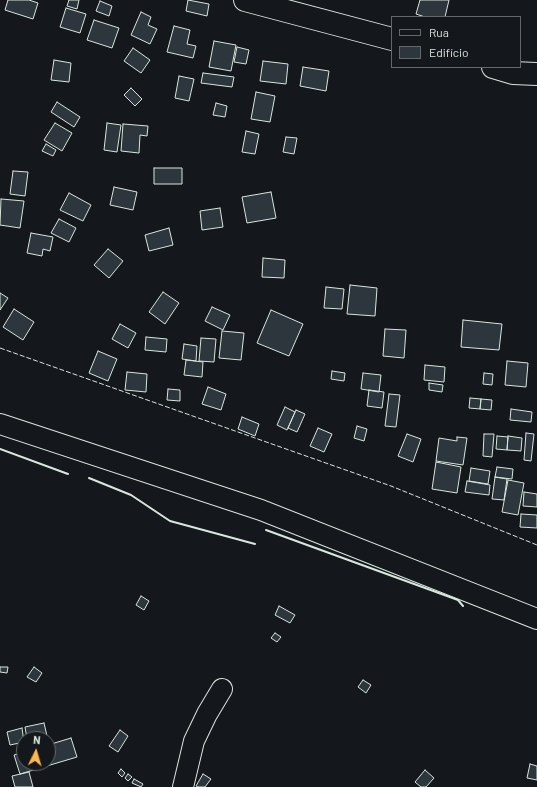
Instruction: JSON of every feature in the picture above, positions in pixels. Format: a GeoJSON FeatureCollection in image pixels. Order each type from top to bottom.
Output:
{"type":"FeatureCollection","features":[{"type":"Feature","properties":{"kind":"main road"},"geometry":{"type":"LineString","coordinates":[[245,0],[391,40]]}},
{"type":"Feature","properties":{"kind":"main road"},"geometry":{"type":"LineString","coordinates":[[496,68],[513,73],[537,74]]}},
{"type":"Feature","properties":{"kind":"street"},"geometry":{"type":"LineString","coordinates":[[0,424],[261,510],[537,619]]}},
{"type":"Feature","properties":{"kind":"street"},"geometry":{"type":"LineString","coordinates":[[183,787],[194,741],[207,714],[222,689]]}},
{"type":"Feature","properties":{"kind":"building"},"geometry":{"type":"Polygon","coordinates":[[[8,0],[29,0],[38,3],[33,19],[5,10],[8,0]]]}},
{"type":"Feature","properties":{"kind":"building"},"geometry":{"type":"Polygon","coordinates":[[[69,0],[79,0],[77,9],[67,6],[69,0]]]}},
{"type":"Feature","properties":{"kind":"building"},"geometry":{"type":"Polygon","coordinates":[[[188,0],[209,4],[207,16],[186,11],[188,0]]]}},
{"type":"Feature","properties":{"kind":"building"},"geometry":{"type":"Polygon","coordinates":[[[420,0],[449,0],[445,16],[422,16],[416,14],[420,0]]]}},
{"type":"Feature","properties":{"kind":"building"},"geometry":{"type":"Polygon","coordinates":[[[100,1],[112,6],[109,16],[96,11],[100,1]]]}},
{"type":"Feature","properties":{"kind":"building"},"geometry":{"type":"Polygon","coordinates":[[[66,8],[86,14],[80,33],[60,27],[66,8]]]}},
{"type":"Feature","properties":{"kind":"building"},"geometry":{"type":"Polygon","coordinates":[[[141,12],[151,17],[148,25],[157,29],[150,44],[131,35],[141,12]]]}},
{"type":"Feature","properties":{"kind":"building"},"geometry":{"type":"Polygon","coordinates":[[[94,20],[119,28],[112,48],[87,40],[94,20]]]}},
{"type":"Feature","properties":{"kind":"building"},"geometry":{"type":"Polygon","coordinates":[[[174,26],[190,30],[187,44],[196,46],[193,58],[167,52],[174,26]]]}},
{"type":"Feature","properties":{"kind":"building"},"geometry":{"type":"Polygon","coordinates":[[[214,41],[236,45],[231,71],[209,67],[214,41]]]}},
{"type":"Feature","properties":{"kind":"building"},"geometry":{"type":"Polygon","coordinates":[[[237,47],[249,50],[246,64],[234,62],[237,47]]]}},
{"type":"Feature","properties":{"kind":"building"},"geometry":{"type":"Polygon","coordinates":[[[133,48],[150,60],[141,73],[124,61],[133,48]]]}},
{"type":"Feature","properties":{"kind":"building"},"geometry":{"type":"Polygon","coordinates":[[[54,60],[71,63],[69,82],[51,80],[54,60]]]}},
{"type":"Feature","properties":{"kind":"building"},"geometry":{"type":"Polygon","coordinates":[[[263,61],[288,64],[286,84],[260,81],[263,61]]]}},
{"type":"Feature","properties":{"kind":"building"},"geometry":{"type":"Polygon","coordinates":[[[303,67],[329,71],[326,91],[300,86],[303,67]]]}},
{"type":"Feature","properties":{"kind":"building"},"geometry":{"type":"Polygon","coordinates":[[[203,73],[234,77],[232,87],[201,83],[203,73]]]}},
{"type":"Feature","properties":{"kind":"building"},"geometry":{"type":"Polygon","coordinates":[[[179,76],[194,79],[189,101],[175,98],[179,76]]]}},
{"type":"Feature","properties":{"kind":"building"},"geometry":{"type":"Polygon","coordinates":[[[131,88],[142,99],[135,106],[124,95],[131,88]]]}},
{"type":"Feature","properties":{"kind":"building"},"geometry":{"type":"Polygon","coordinates":[[[256,92],[275,96],[270,122],[251,119],[256,92]]]}},
{"type":"Feature","properties":{"kind":"building"},"geometry":{"type":"Polygon","coordinates":[[[57,102],[80,117],[74,127],[51,112],[57,102]]]}},
{"type":"Feature","properties":{"kind":"building"},"geometry":{"type":"Polygon","coordinates":[[[216,103],[227,106],[225,117],[213,115],[216,103]]]}},
{"type":"Feature","properties":{"kind":"building"},"geometry":{"type":"Polygon","coordinates":[[[55,123],[72,133],[62,151],[44,140],[55,123]]]}},
{"type":"Feature","properties":{"kind":"building"},"geometry":{"type":"Polygon","coordinates":[[[107,123],[121,125],[117,152],[104,150],[107,123]]]}},
{"type":"Feature","properties":{"kind":"building"},"geometry":{"type":"Polygon","coordinates":[[[123,124],[148,126],[147,136],[140,135],[139,153],[121,151],[123,124]]]}},
{"type":"Feature","properties":{"kind":"building"},"geometry":{"type":"Polygon","coordinates":[[[246,131],[259,134],[255,154],[242,152],[246,131]]]}},
{"type":"Feature","properties":{"kind":"building"},"geometry":{"type":"Polygon","coordinates":[[[286,137],[297,138],[294,154],[283,152],[286,137]]]}},
{"type":"Feature","properties":{"kind":"building"},"geometry":{"type":"Polygon","coordinates":[[[46,144],[56,150],[53,156],[42,151],[46,144]]]}},
{"type":"Feature","properties":{"kind":"building"},"geometry":{"type":"Polygon","coordinates":[[[154,168],[182,168],[182,184],[154,184],[154,168]]]}},
{"type":"Feature","properties":{"kind":"building"},"geometry":{"type":"Polygon","coordinates":[[[13,171],[28,172],[25,196],[10,194],[13,171]]]}},
{"type":"Feature","properties":{"kind":"building"},"geometry":{"type":"Polygon","coordinates":[[[114,187],[137,192],[133,210],[110,205],[114,187]]]}},
{"type":"Feature","properties":{"kind":"building"},"geometry":{"type":"Polygon","coordinates":[[[271,192],[276,218],[247,223],[242,197],[271,192]]]}},
{"type":"Feature","properties":{"kind":"building"},"geometry":{"type":"Polygon","coordinates":[[[69,193],[91,205],[83,221],[60,210],[69,193]]]}},
{"type":"Feature","properties":{"kind":"building"},"geometry":{"type":"Polygon","coordinates":[[[1,199],[24,201],[20,228],[0,225],[1,199]]]}},
{"type":"Feature","properties":{"kind":"building"},"geometry":{"type":"Polygon","coordinates":[[[220,208],[223,227],[202,230],[200,211],[220,208]]]}},
{"type":"Feature","properties":{"kind":"building"},"geometry":{"type":"Polygon","coordinates":[[[59,219],[76,228],[69,242],[51,233],[59,219]]]}},
{"type":"Feature","properties":{"kind":"building"},"geometry":{"type":"Polygon","coordinates":[[[169,228],[173,245],[149,251],[145,235],[169,228]]]}},
{"type":"Feature","properties":{"kind":"building"},"geometry":{"type":"Polygon","coordinates":[[[31,233],[53,237],[50,251],[43,249],[42,256],[27,253],[31,233]]]}},
{"type":"Feature","properties":{"kind":"building"},"geometry":{"type":"Polygon","coordinates":[[[108,249],[123,261],[109,278],[94,265],[108,249]]]}},
{"type":"Feature","properties":{"kind":"building"},"geometry":{"type":"Polygon","coordinates":[[[263,258],[285,260],[284,278],[262,277],[263,258]]]}},
{"type":"Feature","properties":{"kind":"building"},"geometry":{"type":"Polygon","coordinates":[[[350,285],[377,288],[375,316],[347,314],[350,285]]]}},
{"type":"Feature","properties":{"kind":"building"},"geometry":{"type":"Polygon","coordinates":[[[326,287],[344,289],[342,309],[324,308],[326,287]]]}},
{"type":"Feature","properties":{"kind":"building"},"geometry":{"type":"Polygon","coordinates":[[[163,292],[179,303],[165,324],[149,312],[163,292]]]}},
{"type":"Feature","properties":{"kind":"building"},"geometry":{"type":"Polygon","coordinates":[[[0,293],[8,298],[0,310],[0,293]]]}},
{"type":"Feature","properties":{"kind":"building"},"geometry":{"type":"Polygon","coordinates":[[[212,307],[230,315],[223,330],[205,321],[212,307]]]}},
{"type":"Feature","properties":{"kind":"building"},"geometry":{"type":"Polygon","coordinates":[[[14,309],[34,322],[23,340],[3,327],[14,309]]]}},
{"type":"Feature","properties":{"kind":"building"},"geometry":{"type":"Polygon","coordinates":[[[271,310],[303,324],[289,356],[257,343],[271,310]]]}},
{"type":"Feature","properties":{"kind":"building"},"geometry":{"type":"Polygon","coordinates":[[[463,320],[502,324],[499,350],[461,347],[463,320]]]}},
{"type":"Feature","properties":{"kind":"building"},"geometry":{"type":"Polygon","coordinates":[[[120,324],[136,333],[128,348],[112,339],[120,324]]]}},
{"type":"Feature","properties":{"kind":"building"},"geometry":{"type":"Polygon","coordinates":[[[385,329],[406,330],[404,358],[383,356],[385,329]]]}},
{"type":"Feature","properties":{"kind":"building"},"geometry":{"type":"Polygon","coordinates":[[[222,331],[244,333],[241,360],[219,358],[222,331]]]}},
{"type":"Feature","properties":{"kind":"building"},"geometry":{"type":"Polygon","coordinates":[[[146,337],[167,339],[166,352],[145,350],[146,337]]]}},
{"type":"Feature","properties":{"kind":"building"},"geometry":{"type":"Polygon","coordinates":[[[201,338],[216,339],[214,362],[199,361],[201,338]]]}},
{"type":"Feature","properties":{"kind":"building"},"geometry":{"type":"Polygon","coordinates":[[[184,344],[197,346],[196,361],[182,359],[184,344]]]}},
{"type":"Feature","properties":{"kind":"building"},"geometry":{"type":"Polygon","coordinates":[[[98,351],[117,359],[108,381],[89,373],[98,351]]]}},
{"type":"Feature","properties":{"kind":"building"},"geometry":{"type":"Polygon","coordinates":[[[186,360],[203,362],[202,377],[184,375],[186,360]]]}},
{"type":"Feature","properties":{"kind":"building"},"geometry":{"type":"Polygon","coordinates":[[[507,361],[528,363],[526,387],[505,385],[507,361]]]}},
{"type":"Feature","properties":{"kind":"building"},"geometry":{"type":"Polygon","coordinates":[[[425,365],[445,367],[444,382],[424,380],[425,365]]]}},
{"type":"Feature","properties":{"kind":"building"},"geometry":{"type":"Polygon","coordinates":[[[332,371],[345,373],[344,381],[331,379],[332,371]]]}},
{"type":"Feature","properties":{"kind":"building"},"geometry":{"type":"Polygon","coordinates":[[[127,372],[147,374],[146,392],[125,390],[127,372]]]}},
{"type":"Feature","properties":{"kind":"building"},"geometry":{"type":"Polygon","coordinates":[[[363,373],[381,375],[379,392],[361,389],[363,373]]]}},
{"type":"Feature","properties":{"kind":"building"},"geometry":{"type":"Polygon","coordinates":[[[484,373],[493,374],[492,385],[483,384],[484,373]]]}},
{"type":"Feature","properties":{"kind":"building"},"geometry":{"type":"Polygon","coordinates":[[[429,383],[443,385],[442,392],[429,390],[429,383]]]}},
{"type":"Feature","properties":{"kind":"building"},"geometry":{"type":"Polygon","coordinates":[[[208,387],[226,394],[221,410],[202,404],[208,387]]]}},
{"type":"Feature","properties":{"kind":"building"},"geometry":{"type":"Polygon","coordinates":[[[168,389],[180,390],[180,401],[167,400],[168,389]]]}},
{"type":"Feature","properties":{"kind":"building"},"geometry":{"type":"Polygon","coordinates":[[[369,390],[384,392],[382,408],[367,406],[369,390]]]}},
{"type":"Feature","properties":{"kind":"building"},"geometry":{"type":"Polygon","coordinates":[[[389,394],[400,395],[396,427],[385,426],[389,394]]]}},
{"type":"Feature","properties":{"kind":"building"},"geometry":{"type":"Polygon","coordinates":[[[470,398],[481,399],[480,409],[469,408],[470,398]]]}},
{"type":"Feature","properties":{"kind":"building"},"geometry":{"type":"Polygon","coordinates":[[[481,399],[492,400],[491,410],[480,409],[481,399]]]}},
{"type":"Feature","properties":{"kind":"building"},"geometry":{"type":"Polygon","coordinates":[[[285,407],[295,412],[287,430],[277,425],[285,407]]]}},
{"type":"Feature","properties":{"kind":"building"},"geometry":{"type":"Polygon","coordinates":[[[511,409],[532,412],[531,422],[510,420],[511,409]]]}},
{"type":"Feature","properties":{"kind":"building"},"geometry":{"type":"Polygon","coordinates":[[[296,410],[305,414],[297,432],[288,428],[296,410]]]}},
{"type":"Feature","properties":{"kind":"building"},"geometry":{"type":"Polygon","coordinates":[[[242,417],[259,424],[255,436],[238,429],[242,417]]]}},
{"type":"Feature","properties":{"kind":"building"},"geometry":{"type":"Polygon","coordinates":[[[357,426],[367,429],[364,441],[354,438],[357,426]]]}},
{"type":"Feature","properties":{"kind":"building"},"geometry":{"type":"Polygon","coordinates":[[[318,428],[332,434],[324,452],[310,446],[318,428]]]}},
{"type":"Feature","properties":{"kind":"building"},"geometry":{"type":"Polygon","coordinates":[[[526,433],[534,434],[531,461],[524,460],[526,433]]]}},
{"type":"Feature","properties":{"kind":"building"},"geometry":{"type":"Polygon","coordinates":[[[407,434],[421,439],[413,462],[398,456],[407,434]]]}},
{"type":"Feature","properties":{"kind":"building"},"geometry":{"type":"Polygon","coordinates":[[[484,434],[494,434],[492,457],[483,456],[484,434]]]}},
{"type":"Feature","properties":{"kind":"building"},"geometry":{"type":"Polygon","coordinates":[[[497,436],[508,437],[507,450],[496,449],[497,436]]]}},
{"type":"Feature","properties":{"kind":"building"},"geometry":{"type":"Polygon","coordinates":[[[508,436],[522,438],[521,451],[507,450],[508,436]]]}},
{"type":"Feature","properties":{"kind":"building"},"geometry":{"type":"Polygon","coordinates":[[[457,437],[467,438],[463,465],[436,461],[439,438],[457,441],[457,437]]]}},
{"type":"Feature","properties":{"kind":"building"},"geometry":{"type":"Polygon","coordinates":[[[436,462],[461,467],[457,493],[432,489],[436,462]]]}},
{"type":"Feature","properties":{"kind":"building"},"geometry":{"type":"Polygon","coordinates":[[[497,467],[513,469],[512,479],[495,477],[497,467]]]}},
{"type":"Feature","properties":{"kind":"building"},"geometry":{"type":"Polygon","coordinates":[[[471,468],[490,471],[488,484],[469,481],[471,468]]]}},
{"type":"Feature","properties":{"kind":"building"},"geometry":{"type":"Polygon","coordinates":[[[495,477],[507,479],[504,500],[492,499],[495,477]]]}},
{"type":"Feature","properties":{"kind":"building"},"geometry":{"type":"Polygon","coordinates":[[[508,480],[524,483],[518,515],[502,512],[508,480]]]}},
{"type":"Feature","properties":{"kind":"building"},"geometry":{"type":"Polygon","coordinates":[[[467,481],[490,485],[489,495],[465,492],[467,481]]]}},
{"type":"Feature","properties":{"kind":"building"},"geometry":{"type":"Polygon","coordinates":[[[524,492],[537,494],[537,507],[523,506],[524,492]]]}},
{"type":"Feature","properties":{"kind":"building"},"geometry":{"type":"Polygon","coordinates":[[[521,514],[537,515],[537,528],[520,527],[521,514]]]}},
{"type":"Feature","properties":{"kind":"building"},"geometry":{"type":"Polygon","coordinates":[[[141,596],[149,601],[144,610],[136,605],[141,596]]]}},
{"type":"Feature","properties":{"kind":"building"},"geometry":{"type":"Polygon","coordinates":[[[279,606],[295,615],[290,623],[275,615],[279,606]]]}},
{"type":"Feature","properties":{"kind":"building"},"geometry":{"type":"Polygon","coordinates":[[[275,633],[281,637],[277,642],[271,638],[275,633]]]}},
{"type":"Feature","properties":{"kind":"building"},"geometry":{"type":"Polygon","coordinates":[[[0,667],[8,667],[7,673],[0,672],[0,667]]]}},
{"type":"Feature","properties":{"kind":"building"},"geometry":{"type":"Polygon","coordinates":[[[34,667],[42,673],[36,682],[27,677],[34,667]]]}},
{"type":"Feature","properties":{"kind":"building"},"geometry":{"type":"Polygon","coordinates":[[[363,680],[371,685],[366,693],[358,687],[363,680]]]}},
{"type":"Feature","properties":{"kind":"building"},"geometry":{"type":"Polygon","coordinates":[[[44,723],[46,731],[26,731],[25,727],[44,723]]]}},
{"type":"Feature","properties":{"kind":"building"},"geometry":{"type":"Polygon","coordinates":[[[22,728],[22,731],[16,731],[16,744],[10,745],[7,732],[22,728]]]}},
{"type":"Feature","properties":{"kind":"building"},"geometry":{"type":"Polygon","coordinates":[[[120,730],[128,736],[118,752],[109,746],[120,730]]]}},
{"type":"Feature","properties":{"kind":"building"},"geometry":{"type":"Polygon","coordinates":[[[71,738],[77,757],[56,763],[56,743],[71,738]]]}},
{"type":"Feature","properties":{"kind":"building"},"geometry":{"type":"Polygon","coordinates":[[[530,764],[537,766],[537,780],[527,778],[530,764]]]}},
{"type":"Feature","properties":{"kind":"building"},"geometry":{"type":"Polygon","coordinates":[[[121,769],[125,773],[122,777],[118,773],[121,769]]]}},
{"type":"Feature","properties":{"kind":"building"},"geometry":{"type":"Polygon","coordinates":[[[425,770],[434,778],[426,787],[421,787],[415,782],[425,770]]]}},
{"type":"Feature","properties":{"kind":"building"},"geometry":{"type":"Polygon","coordinates":[[[19,771],[30,771],[20,774],[19,771]]]}},
{"type":"Feature","properties":{"kind":"building"},"geometry":{"type":"Polygon","coordinates":[[[29,772],[33,787],[15,787],[12,776],[29,772]]]}},
{"type":"Feature","properties":{"kind":"building"},"geometry":{"type":"Polygon","coordinates":[[[128,774],[132,777],[128,781],[125,778],[128,774]]]}},
{"type":"Feature","properties":{"kind":"building"},"geometry":{"type":"Polygon","coordinates":[[[203,774],[211,779],[205,787],[198,787],[196,786],[203,774]]]}},
{"type":"Feature","properties":{"kind":"building"},"geometry":{"type":"Polygon","coordinates":[[[134,779],[143,784],[141,787],[132,783],[134,779]]]}},
{"type":"Feature","properties":{"kind":"fence"},"geometry":{"type":"LineString","coordinates":[[0,348],[391,486],[537,545]]}},
{"type":"Feature","properties":{"kind":"wall"},"geometry":{"type":"LineString","coordinates":[[0,449],[68,474]]}},
{"type":"Feature","properties":{"kind":"wall"},"geometry":{"type":"LineString","coordinates":[[89,478],[131,495],[170,521],[255,544]]}},
{"type":"Feature","properties":{"kind":"wall"},"geometry":{"type":"LineString","coordinates":[[266,530],[458,600],[463,606]]}}]}
